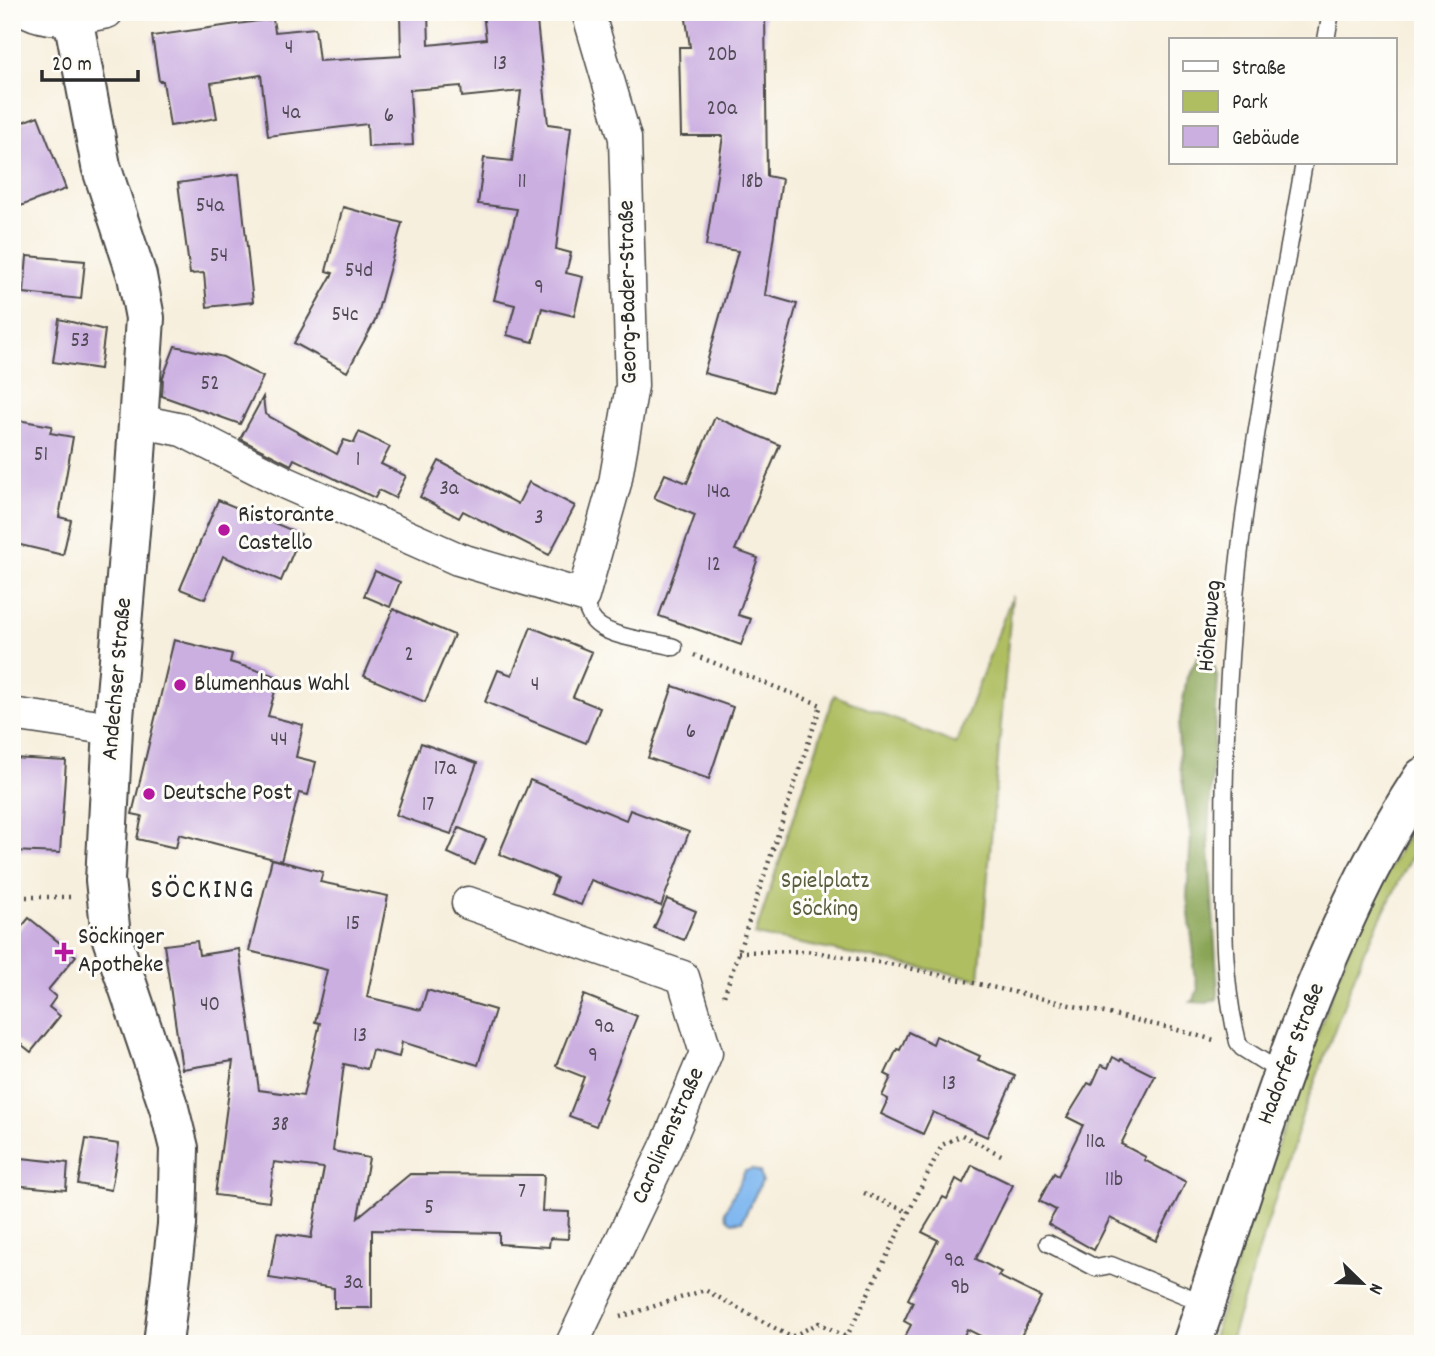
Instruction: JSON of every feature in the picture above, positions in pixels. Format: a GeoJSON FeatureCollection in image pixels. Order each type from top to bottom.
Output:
{"type":"FeatureCollection","features":[{"type":"Feature","properties":{"kind":"street"},"geometry":{"type":"LineString","coordinates":[[29,12],[41,19],[83,14]]}},
{"type":"Feature","properties":{"kind":"street","name":"Georg-Bader-Straße"},"geometry":{"type":"LineString","coordinates":[[583,596],[615,482],[632,386],[625,138],[588,12]]}},
{"type":"Feature","properties":{"kind":"street","name":"Andechser Straße"},"geometry":{"type":"LineString","coordinates":[[83,14],[101,166],[137,276],[145,318],[106,835],[107,898],[111,936],[169,1108],[179,1148],[177,1225],[163,1344]]}},
{"type":"Feature","properties":{"kind":"street"},"geometry":{"type":"LineString","coordinates":[[139,421],[182,430],[286,483],[458,559],[583,596]]}},
{"type":"Feature","properties":{"kind":"street"},"geometry":{"type":"LineString","coordinates":[[12,714],[113,729]]}},
{"type":"Feature","properties":{"kind":"street","name":"Hadorfer Straße"},"geometry":{"type":"LineString","coordinates":[[1192,1344],[1282,1073],[1365,878],[1423,777]]}},
{"type":"Feature","properties":{"kind":"street","name":"Carolinenstraße"},"geometry":{"type":"LineString","coordinates":[[468,903],[683,977],[706,1053],[683,1109],[576,1337]]}},
{"type":"Feature","properties":{"kind":"lane"},"geometry":{"type":"LineString","coordinates":[[1326,38],[1331,12]]}},
{"type":"Feature","properties":{"kind":"lane","name":"Höhenweg"},"geometry":{"type":"LineString","coordinates":[[1242,1048],[1233,1020],[1226,977],[1226,725],[1241,540],[1304,164]]}},
{"type":"Feature","properties":{"kind":"lane"},"geometry":{"type":"LineString","coordinates":[[583,596],[592,620],[610,632],[636,641],[659,642],[674,647]]}},
{"type":"Feature","properties":{"kind":"lane"},"geometry":{"type":"LineString","coordinates":[[1242,1048],[1282,1073]]}},
{"type":"Feature","properties":{"kind":"lane"},"geometry":{"type":"LineString","coordinates":[[1048,1243],[1096,1268],[1111,1265],[1206,1304]]}},
{"type":"Feature","properties":{"kind":"path"},"geometry":{"type":"LineString","coordinates":[[674,647],[821,705],[722,1003]]}},
{"type":"Feature","properties":{"kind":"path"},"geometry":{"type":"LineString","coordinates":[[12,897],[107,898]]}},
{"type":"Feature","properties":{"kind":"path"},"geometry":{"type":"LineString","coordinates":[[738,952],[807,951],[896,965],[1174,1029],[1242,1048]]}},
{"type":"Feature","properties":{"kind":"path"},"geometry":{"type":"LineString","coordinates":[[846,1338],[942,1144],[962,1135],[1003,1156]]}},
{"type":"Feature","properties":{"kind":"path"},"geometry":{"type":"LineString","coordinates":[[864,1193],[908,1212]]}},
{"type":"Feature","properties":{"kind":"path"},"geometry":{"type":"LineString","coordinates":[[576,1337],[705,1290],[790,1337],[819,1323],[859,1344]]}},
{"type":"Feature","properties":{"kind":"green space","name":"Spielplatz Söcking"},"geometry":{"type":"Polygon","coordinates":[[[1012,596],[979,979],[755,935],[834,695],[956,744],[1012,596]]]}},
{"type":"Feature","properties":{"kind":"green space"},"geometry":{"type":"Polygon","coordinates":[[[1198,656],[1214,666],[1218,680],[1208,834],[1218,992],[1217,999],[1207,1003],[1191,1002],[1198,988],[1193,968],[1187,897],[1191,836],[1180,766],[1178,732],[1187,676],[1198,656]]]}},
{"type":"Feature","properties":{"kind":"green space"},"geometry":{"type":"Polygon","coordinates":[[[1423,804],[1423,834],[1364,951],[1301,1119],[1229,1344],[1211,1344],[1252,1215],[1350,945],[1423,804]]]}},
{"type":"Feature","properties":{"kind":"water"},"geometry":{"type":"Polygon","coordinates":[[[752,1169],[760,1172],[762,1181],[742,1221],[732,1222],[725,1212],[745,1171],[752,1169]]]}},
{"type":"Feature","properties":{"kind":"building"},"geometry":{"type":"Polygon","coordinates":[[[400,12],[428,12],[429,45],[486,39],[483,12],[536,12],[548,124],[571,127],[556,249],[571,253],[566,273],[583,277],[574,316],[542,308],[533,342],[507,335],[515,305],[494,300],[517,209],[478,204],[484,158],[512,161],[521,91],[462,97],[461,86],[410,90],[413,145],[368,147],[367,124],[268,136],[261,75],[211,83],[217,118],[170,126],[152,36],[273,19],[275,32],[315,28],[319,61],[401,56],[400,12]]]}},
{"type":"Feature","properties":{"kind":"building"},"geometry":{"type":"Polygon","coordinates":[[[685,12],[765,12],[767,176],[782,179],[765,295],[797,304],[773,392],[704,373],[738,251],[706,246],[723,136],[681,136],[679,47],[690,47],[685,12]]]}},
{"type":"Feature","properties":{"kind":"building"},"geometry":{"type":"Polygon","coordinates":[[[38,116],[66,189],[18,207],[12,190],[12,126],[38,116]]]}},
{"type":"Feature","properties":{"kind":"building"},"geometry":{"type":"Polygon","coordinates":[[[239,174],[253,302],[207,307],[204,273],[190,274],[178,183],[239,174]]]}},
{"type":"Feature","properties":{"kind":"building"},"geometry":{"type":"Polygon","coordinates":[[[343,207],[402,223],[375,321],[347,372],[294,343],[333,273],[326,271],[343,207]]]}},
{"type":"Feature","properties":{"kind":"building"},"geometry":{"type":"Polygon","coordinates":[[[27,256],[85,261],[81,299],[24,293],[27,256]]]}},
{"type":"Feature","properties":{"kind":"building"},"geometry":{"type":"Polygon","coordinates":[[[59,319],[105,330],[100,369],[53,362],[59,319]]]}},
{"type":"Feature","properties":{"kind":"building"},"geometry":{"type":"Polygon","coordinates":[[[175,346],[223,357],[263,377],[240,424],[162,396],[163,377],[175,346]]]}},
{"type":"Feature","properties":{"kind":"building"},"geometry":{"type":"Polygon","coordinates":[[[263,397],[265,414],[337,454],[344,440],[354,443],[359,432],[390,447],[381,464],[406,476],[395,498],[379,490],[375,498],[294,459],[291,465],[240,439],[263,397]]]}},
{"type":"Feature","properties":{"kind":"building"},"geometry":{"type":"Polygon","coordinates":[[[715,417],[780,445],[735,550],[758,558],[738,615],[751,619],[741,645],[659,616],[695,515],[654,498],[665,474],[687,483],[715,417]]]}},
{"type":"Feature","properties":{"kind":"building"},"geometry":{"type":"Polygon","coordinates":[[[12,419],[52,426],[50,433],[73,437],[59,517],[71,520],[63,555],[12,543],[12,419]]]}},
{"type":"Feature","properties":{"kind":"building"},"geometry":{"type":"Polygon","coordinates":[[[439,461],[518,504],[529,482],[575,506],[549,555],[463,511],[459,518],[420,497],[439,461]]]}},
{"type":"Feature","properties":{"kind":"building"},"geometry":{"type":"Polygon","coordinates":[[[218,500],[301,534],[281,581],[223,556],[205,599],[180,589],[218,500]]]}},
{"type":"Feature","properties":{"kind":"building"},"geometry":{"type":"Polygon","coordinates":[[[375,571],[400,582],[390,607],[364,596],[375,571]]]}},
{"type":"Feature","properties":{"kind":"building"},"geometry":{"type":"Polygon","coordinates":[[[393,609],[454,635],[425,702],[364,676],[393,609]]]}},
{"type":"Feature","properties":{"kind":"building"},"geometry":{"type":"Polygon","coordinates":[[[531,627],[592,652],[573,697],[600,708],[586,743],[485,702],[498,670],[512,675],[531,627]]]}},
{"type":"Feature","properties":{"kind":"building"},"geometry":{"type":"Polygon","coordinates":[[[174,640],[232,654],[230,662],[279,677],[268,716],[303,725],[296,757],[316,762],[308,795],[299,793],[281,861],[179,834],[176,848],[137,839],[142,816],[132,814],[174,640]]]}},
{"type":"Feature","properties":{"kind":"building"},"geometry":{"type":"Polygon","coordinates":[[[673,686],[733,707],[709,779],[648,758],[673,686]]]}},
{"type":"Feature","properties":{"kind":"building"},"geometry":{"type":"Polygon","coordinates":[[[421,743],[477,763],[451,834],[396,815],[421,743]]]}},
{"type":"Feature","properties":{"kind":"building"},"geometry":{"type":"Polygon","coordinates":[[[12,758],[66,761],[60,853],[12,851],[12,758]]]}},
{"type":"Feature","properties":{"kind":"building"},"geometry":{"type":"Polygon","coordinates":[[[530,780],[626,820],[630,810],[689,832],[661,906],[591,880],[581,905],[551,894],[557,878],[499,854],[530,780]]]}},
{"type":"Feature","properties":{"kind":"building"},"geometry":{"type":"Polygon","coordinates":[[[459,828],[486,839],[475,865],[448,853],[459,828]]]}},
{"type":"Feature","properties":{"kind":"building"},"geometry":{"type":"Polygon","coordinates":[[[272,859],[323,872],[320,882],[388,896],[367,997],[421,1010],[427,990],[495,1010],[478,1065],[402,1042],[399,1057],[372,1050],[367,1069],[344,1064],[333,1151],[369,1158],[358,1217],[410,1174],[544,1175],[542,1211],[569,1212],[568,1239],[550,1238],[549,1247],[499,1244],[499,1233],[372,1230],[372,1308],[334,1308],[334,1288],[269,1278],[277,1233],[311,1238],[324,1168],[274,1162],[269,1202],[215,1195],[233,1061],[182,1069],[164,945],[197,941],[199,955],[239,949],[259,1090],[303,1096],[320,1023],[315,1022],[327,970],[249,951],[272,859]]]}},
{"type":"Feature","properties":{"kind":"building"},"geometry":{"type":"Polygon","coordinates":[[[667,899],[696,911],[684,940],[654,928],[667,899]]]}},
{"type":"Feature","properties":{"kind":"building"},"geometry":{"type":"Polygon","coordinates":[[[29,918],[76,956],[48,990],[56,997],[49,1007],[60,1016],[31,1052],[12,1037],[12,938],[29,918]]]}},
{"type":"Feature","properties":{"kind":"building"},"geometry":{"type":"Polygon","coordinates":[[[584,995],[637,1016],[604,1098],[606,1099],[596,1126],[569,1116],[584,1077],[556,1066],[584,995]]]}},
{"type":"Feature","properties":{"kind":"building"},"geometry":{"type":"Polygon","coordinates":[[[908,1032],[933,1044],[936,1036],[980,1056],[978,1060],[1015,1076],[987,1137],[933,1112],[923,1134],[881,1114],[888,1099],[882,1096],[891,1077],[885,1074],[908,1032]]]}},
{"type":"Feature","properties":{"kind":"building"},"geometry":{"type":"Polygon","coordinates":[[[1113,1057],[1155,1076],[1121,1144],[1146,1157],[1144,1160],[1186,1182],[1156,1241],[1110,1218],[1094,1250],[1048,1224],[1056,1210],[1039,1201],[1054,1173],[1058,1176],[1083,1125],[1067,1117],[1088,1083],[1092,1085],[1101,1065],[1108,1068],[1113,1057]]]}},
{"type":"Feature","properties":{"kind":"building"},"geometry":{"type":"Polygon","coordinates":[[[86,1139],[119,1144],[111,1190],[78,1184],[86,1139]]]}},
{"type":"Feature","properties":{"kind":"building"},"geometry":{"type":"Polygon","coordinates":[[[12,1157],[68,1163],[66,1190],[12,1185],[12,1157]]]}},
{"type":"Feature","properties":{"kind":"building"},"geometry":{"type":"Polygon","coordinates":[[[972,1165],[1013,1185],[976,1259],[1001,1272],[998,1276],[1041,1297],[1017,1344],[996,1344],[967,1329],[960,1344],[901,1344],[911,1325],[904,1321],[913,1302],[908,1299],[938,1240],[922,1232],[943,1197],[947,1199],[956,1179],[963,1183],[972,1165]]]}},
{"type":"Feature","properties":{"kind":"place","name":"Ristorante Castello"},"geometry":{"type":"Point","coordinates":[224,530]}},
{"type":"Feature","properties":{"kind":"place","name":"Blumenhaus Wahl"},"geometry":{"type":"Point","coordinates":[180,685]}},
{"type":"Feature","properties":{"kind":"place","name":"Deutsche Post"},"geometry":{"type":"Point","coordinates":[149,794]}},
{"type":"Feature","properties":{"kind":"place","name":"Söckinger Apotheke"},"geometry":{"type":"Point","coordinates":[64,952]}},
{"type":"Feature","properties":{"kind":"district","name":"SÖCKING"},"geometry":{"type":"Point","coordinates":[203,892]}}]}
